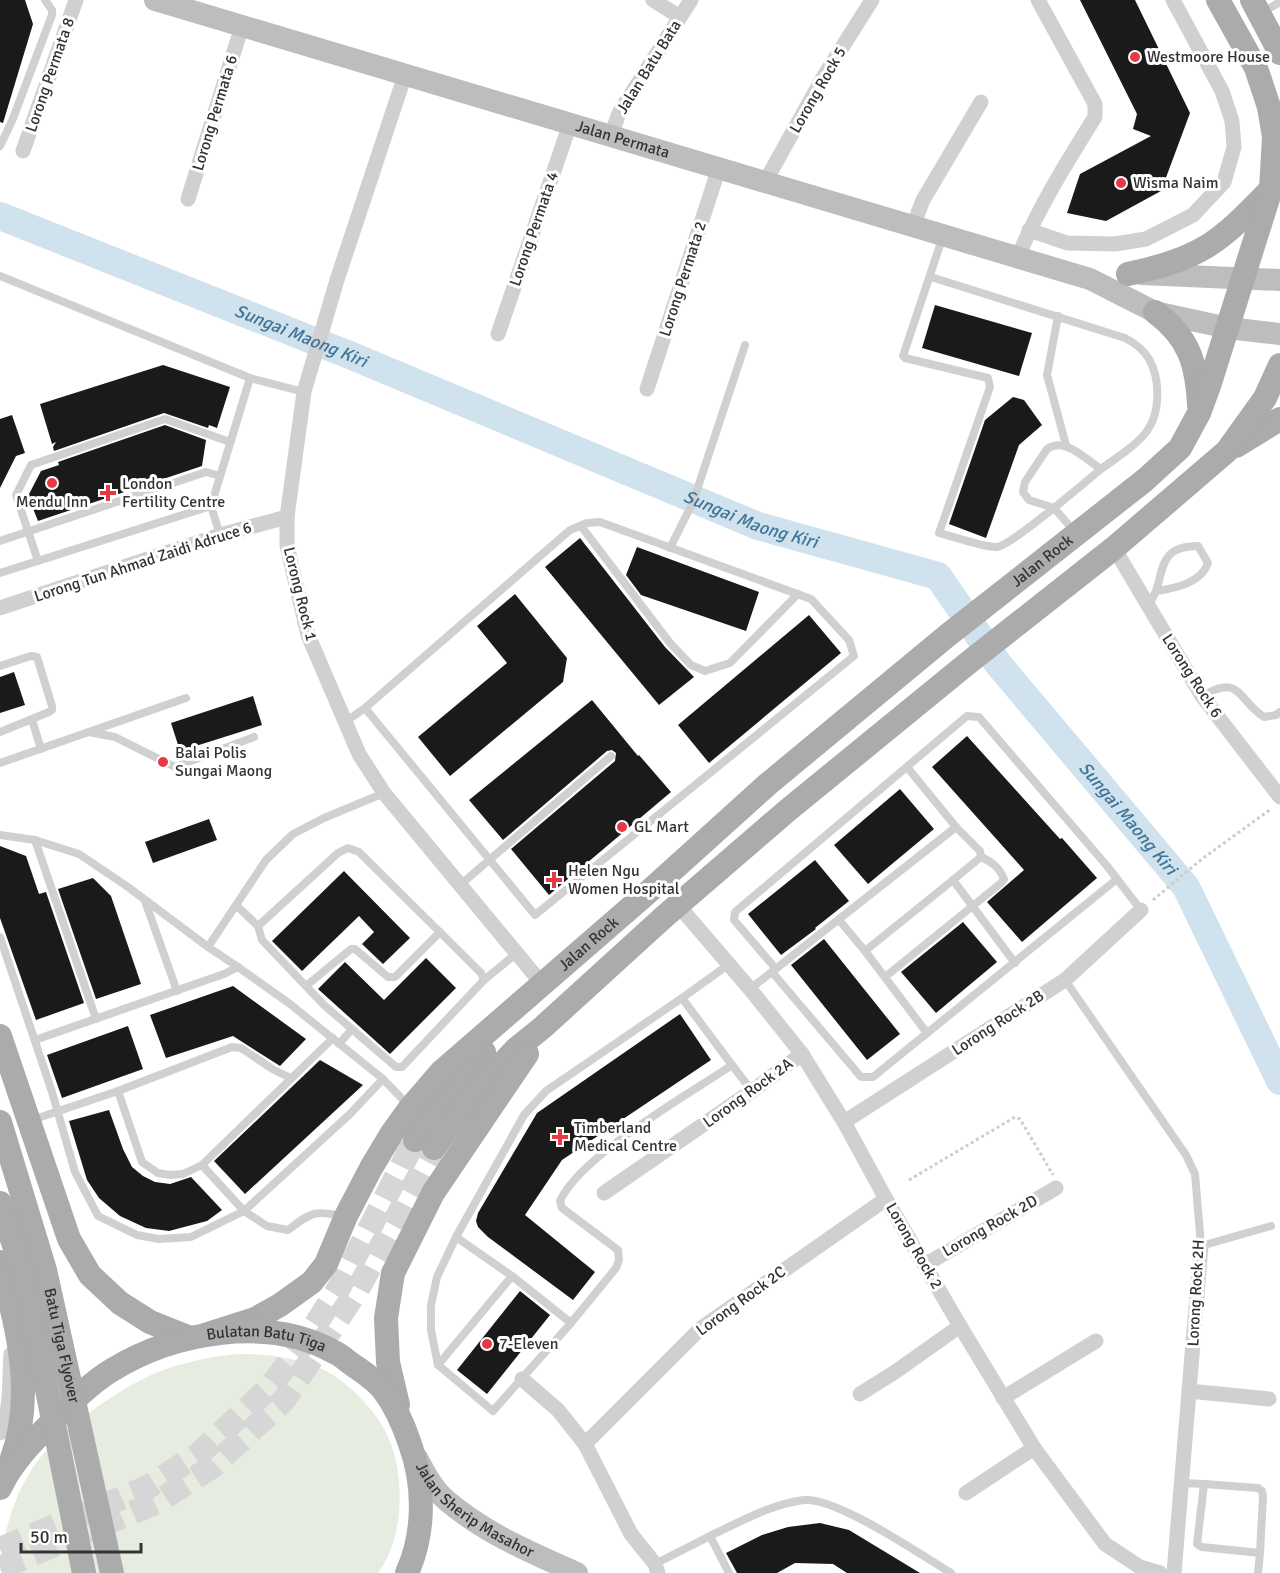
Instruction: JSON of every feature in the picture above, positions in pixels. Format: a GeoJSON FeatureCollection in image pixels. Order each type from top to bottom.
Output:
{"type":"FeatureCollection","features":[{"type":"Feature","properties":{"kind":"main road","name":"Jalan Rock"},"geometry":{"type":"LineString","coordinates":[[198,1337],[255,1319],[280,1305],[312,1282],[326,1264],[346,1216],[371,1168],[410,1107],[441,1072],[543,985],[768,784],[948,635],[1145,480],[1180,448],[1199,413],[1271,189],[1274,137],[1269,108],[1256,68],[1218,0]]}},
{"type":"Feature","properties":{"kind":"main road"},"geometry":{"type":"LineString","coordinates":[[1264,5],[1280,53]]}},
{"type":"Feature","properties":{"kind":"main road"},"geometry":{"type":"LineString","coordinates":[[1128,274],[1164,266],[1195,255],[1233,228],[1271,189]]}},
{"type":"Feature","properties":{"kind":"main road"},"geometry":{"type":"LineString","coordinates":[[1155,312],[1173,325],[1186,345],[1198,382],[1199,413]]}},
{"type":"Feature","properties":{"kind":"main road","name":"Jalan Rock"},"geometry":{"type":"LineString","coordinates":[[543,985],[437,1106],[424,1144],[517,1048],[788,810],[968,663],[1114,548],[1227,451],[1265,398],[1280,365]]}},
{"type":"Feature","properties":{"kind":"main road"},"geometry":{"type":"LineString","coordinates":[[1227,451],[1280,419]]}},
{"type":"Feature","properties":{"kind":"main road"},"geometry":{"type":"LineString","coordinates":[[401,1419],[388,1362],[386,1318],[393,1274],[433,1193],[525,1058],[542,1028]]}},
{"type":"Feature","properties":{"kind":"main road"},"geometry":{"type":"LineString","coordinates":[[0,1036],[69,1239],[90,1275],[120,1303],[150,1322],[198,1337]]}},
{"type":"Feature","properties":{"kind":"main road","name":"Batu Tiga Flyover"},"geometry":{"type":"LineString","coordinates":[[0,1122],[45,1270],[112,1573]]}},
{"type":"Feature","properties":{"kind":"main road","name":"Batu Tiga Flyover"},"geometry":{"type":"LineString","coordinates":[[0,1203],[24,1276],[84,1573]]}},
{"type":"Feature","properties":{"kind":"main road"},"geometry":{"type":"LineString","coordinates":[[0,1263],[20,1341],[23,1379],[20,1432],[1,1487]]}},
{"type":"Feature","properties":{"kind":"main road","name":"Bulatan Batu Tiga"},"geometry":{"type":"LineString","coordinates":[[1,1487],[20,1457],[31,1445],[97,1381],[112,1370],[138,1358],[198,1337],[244,1330],[264,1331],[297,1338],[334,1352],[374,1380],[401,1419],[413,1452],[420,1483],[421,1516],[418,1539],[407,1573]]}},
{"type":"Feature","properties":{"kind":"street","name":"Lorong Permata 8"},"geometry":{"type":"LineString","coordinates":[[23,151],[76,0]]}},
{"type":"Feature","properties":{"kind":"street","name":"Jalan Permata"},"geometry":{"type":"LineString","coordinates":[[155,0],[182,4],[242,26],[1090,279]]}},
{"type":"Feature","properties":{"kind":"street"},"geometry":{"type":"LineString","coordinates":[[653,0],[680,17]]}},
{"type":"Feature","properties":{"kind":"street","name":"Jalan Batu Bata"},"geometry":{"type":"LineString","coordinates":[[611,136],[619,113],[691,0]]}},
{"type":"Feature","properties":{"kind":"street","name":"Lorong Rock 5"},"geometry":{"type":"LineString","coordinates":[[765,182],[824,76],[872,0]]}},
{"type":"Feature","properties":{"kind":"street"},"geometry":{"type":"LineString","coordinates":[[1018,257],[1029,230],[1097,111],[1038,0]]}},
{"type":"Feature","properties":{"kind":"street"},"geometry":{"type":"LineString","coordinates":[[1029,230],[1067,243],[1115,244],[1146,239],[1193,215],[1224,182],[1234,147],[1232,121],[1222,91],[1173,0]]}},
{"type":"Feature","properties":{"kind":"street","name":"Lorong Permata 6"},"geometry":{"type":"LineString","coordinates":[[188,199],[242,26]]}},
{"type":"Feature","properties":{"kind":"street","name":"Lorong Rock 1"},"geometry":{"type":"LineString","coordinates":[[405,75],[337,280],[304,392],[287,517],[287,546],[308,635],[358,754],[384,793],[543,985]]}},
{"type":"Feature","properties":{"kind":"street"},"geometry":{"type":"LineString","coordinates":[[913,226],[923,200],[981,102]]}},
{"type":"Feature","properties":{"kind":"street","name":"Lorong Permata 4"},"geometry":{"type":"LineString","coordinates":[[498,334],[570,124]]}},
{"type":"Feature","properties":{"kind":"street","name":"Lorong Permata 2"},"geometry":{"type":"LineString","coordinates":[[647,389],[719,168]]}},
{"type":"Feature","properties":{"kind":"street"},"geometry":{"type":"LineString","coordinates":[[1090,279],[1128,274],[1280,279]]}},
{"type":"Feature","properties":{"kind":"street"},"geometry":{"type":"LineString","coordinates":[[1090,279],[1155,312],[1228,328],[1280,334]]}},
{"type":"Feature","properties":{"kind":"street","name":"Lorong Tun Ahmad Zaidi Adruce 6"},"geometry":{"type":"LineString","coordinates":[[0,608],[220,535],[287,517]]}},
{"type":"Feature","properties":{"kind":"street","name":"Lorong Rock 6"},"geometry":{"type":"LineString","coordinates":[[1114,548],[1202,696],[1276,803]]}},
{"type":"Feature","properties":{"kind":"street","name":"Lorong Rock 2"},"geometry":{"type":"LineString","coordinates":[[678,905],[802,1054],[844,1122],[960,1326],[1034,1448],[1105,1544],[1140,1567],[1160,1573]]}},
{"type":"Feature","properties":{"kind":"street","name":"Lorong Rock 2B"},"geometry":{"type":"LineString","coordinates":[[844,1122],[1065,980],[1145,906]]}},
{"type":"Feature","properties":{"kind":"street","name":"Lorong Rock 2A"},"geometry":{"type":"LineString","coordinates":[[604,1194],[802,1054]]}},
{"type":"Feature","properties":{"kind":"street","name":"Lorong Rock 2D"},"geometry":{"type":"LineString","coordinates":[[925,1264],[1056,1188]]}},
{"type":"Feature","properties":{"kind":"street","name":"Lorong Rock 2C"},"geometry":{"type":"LineString","coordinates":[[585,1444],[700,1329],[886,1199]]}},
{"type":"Feature","properties":{"kind":"street","name":"Lorong Rock 2H"},"geometry":{"type":"LineString","coordinates":[[1174,1573],[1201,1246]]}},
{"type":"Feature","properties":{"kind":"street"},"geometry":{"type":"LineString","coordinates":[[0,1433],[8,1412],[14,1317]]}},
{"type":"Feature","properties":{"kind":"street"},"geometry":{"type":"LineString","coordinates":[[860,1394],[960,1326]]}},
{"type":"Feature","properties":{"kind":"street"},"geometry":{"type":"LineString","coordinates":[[1004,1398],[1096,1341]]}},
{"type":"Feature","properties":{"kind":"street"},"geometry":{"type":"LineString","coordinates":[[0,1369],[9,1388]]}},
{"type":"Feature","properties":{"kind":"street"},"geometry":{"type":"LineString","coordinates":[[522,1379],[558,1410],[585,1444],[653,1570]]}},
{"type":"Feature","properties":{"kind":"street"},"geometry":{"type":"LineString","coordinates":[[1189,1391],[1269,1399]]}},
{"type":"Feature","properties":{"kind":"street"},"geometry":{"type":"LineString","coordinates":[[966,1493],[1034,1448]]}},
{"type":"Feature","properties":{"kind":"street","name":"Jalan Sherip Masahor"},"geometry":{"type":"LineString","coordinates":[[413,1452],[431,1483],[445,1500],[487,1530],[577,1573]]}},
{"type":"Feature","properties":{"kind":"lane"},"geometry":{"type":"LineString","coordinates":[[0,146],[12,121],[52,15],[52,10],[45,0]]}},
{"type":"Feature","properties":{"kind":"lane"},"geometry":{"type":"LineString","coordinates":[[932,277],[1125,338],[1139,346],[1149,359],[1155,373],[1158,388],[1154,416],[1148,430],[1054,508],[1001,546],[995,547],[939,533],[990,387],[988,378],[905,358],[904,353],[932,277],[944,235]]}},
{"type":"Feature","properties":{"kind":"lane"},"geometry":{"type":"LineString","coordinates":[[0,276],[250,378],[304,392]]}},
{"type":"Feature","properties":{"kind":"lane"},"geometry":{"type":"LineString","coordinates":[[1058,316],[1047,375],[1066,445]]}},
{"type":"Feature","properties":{"kind":"lane"},"geometry":{"type":"LineString","coordinates":[[670,548],[693,502],[745,345]]}},
{"type":"Feature","properties":{"kind":"lane"},"geometry":{"type":"LineString","coordinates":[[220,535],[211,506],[250,378]]}},
{"type":"Feature","properties":{"kind":"lane"},"geometry":{"type":"LineString","coordinates":[[38,561],[16,495],[31,465],[165,419],[230,442]]}},
{"type":"Feature","properties":{"kind":"lane"},"geometry":{"type":"LineString","coordinates":[[1076,533],[1054,508],[1029,500],[1023,492],[1025,482],[1047,449],[1052,446],[1066,445],[1101,469]]}},
{"type":"Feature","properties":{"kind":"lane"},"geometry":{"type":"LineString","coordinates":[[0,541],[206,472],[220,476]]}},
{"type":"Feature","properties":{"kind":"lane"},"geometry":{"type":"LineString","coordinates":[[0,573],[211,506]]}},
{"type":"Feature","properties":{"kind":"lane"},"geometry":{"type":"LineString","coordinates":[[344,723],[365,708],[570,530],[581,525],[600,522],[811,599],[849,640],[854,656],[535,915],[365,708]]}},
{"type":"Feature","properties":{"kind":"lane"},"geometry":{"type":"LineString","coordinates":[[581,525],[670,643],[691,665],[705,671],[730,663],[798,594]]}},
{"type":"Feature","properties":{"kind":"lane"},"geometry":{"type":"LineString","coordinates":[[1148,605],[1155,596],[1161,566],[1167,558],[1176,550],[1198,546],[1208,562],[1206,570],[1186,584],[1157,591]]}},
{"type":"Feature","properties":{"kind":"lane"},"geometry":{"type":"LineString","coordinates":[[0,666],[31,656],[37,657],[52,710],[0,732]]}},
{"type":"Feature","properties":{"kind":"lane"},"geometry":{"type":"LineString","coordinates":[[1202,696],[1219,687],[1230,687],[1240,693],[1253,710],[1264,717],[1280,712]]}},
{"type":"Feature","properties":{"kind":"lane"},"geometry":{"type":"LineString","coordinates":[[0,763],[186,698]]}},
{"type":"Feature","properties":{"kind":"lane"},"geometry":{"type":"LineString","coordinates":[[1117,879],[873,1077],[861,1077],[734,920],[735,912],[967,717],[979,717],[1117,879],[1145,906]]}},
{"type":"Feature","properties":{"kind":"lane"},"geometry":{"type":"LineString","coordinates":[[32,720],[41,749]]}},
{"type":"Feature","properties":{"kind":"lane"},"geometry":{"type":"LineString","coordinates":[[88,732],[115,737],[175,767],[254,737]]}},
{"type":"Feature","properties":{"kind":"lane"},"geometry":{"type":"LineString","coordinates":[[460,885],[611,756]]}},
{"type":"Feature","properties":{"kind":"lane"},"geometry":{"type":"LineString","coordinates":[[885,977],[974,907],[1004,879],[1000,870],[981,856],[980,851],[956,827],[907,768]]}},
{"type":"Feature","properties":{"kind":"lane"},"geometry":{"type":"LineString","coordinates":[[208,947],[266,860],[293,834],[324,818],[384,793]]}},
{"type":"Feature","properties":{"kind":"lane"},"geometry":{"type":"LineString","coordinates":[[750,989],[956,827]]}},
{"type":"Feature","properties":{"kind":"lane"},"geometry":{"type":"LineString","coordinates":[[0,835],[35,840],[79,854],[238,967],[336,1041],[383,1080],[410,1107]]}},
{"type":"Feature","properties":{"kind":"lane"},"geometry":{"type":"LineString","coordinates":[[35,840],[96,1019]]}},
{"type":"Feature","properties":{"kind":"lane"},"geometry":{"type":"LineString","coordinates":[[258,926],[338,853],[348,848],[358,852],[481,973],[484,980]]}},
{"type":"Feature","properties":{"kind":"lane"},"geometry":{"type":"LineString","coordinates":[[865,951],[981,856]]}},
{"type":"Feature","properties":{"kind":"lane"},"geometry":{"type":"LineString","coordinates":[[953,880],[1015,963]]}},
{"type":"Feature","properties":{"kind":"lane"},"geometry":{"type":"LineString","coordinates":[[144,900],[177,992]]}},
{"type":"Feature","properties":{"kind":"lane"},"geometry":{"type":"LineString","coordinates":[[237,906],[258,926],[262,940],[306,986],[396,1067],[402,1066],[484,980],[517,953]]}},
{"type":"Feature","properties":{"kind":"lane"},"geometry":{"type":"LineString","coordinates":[[839,920],[927,1033]]}},
{"type":"Feature","properties":{"kind":"lane"},"geometry":{"type":"LineString","coordinates":[[306,986],[351,949],[355,949],[388,977],[395,977],[440,932]]}},
{"type":"Feature","properties":{"kind":"lane"},"geometry":{"type":"LineString","coordinates":[[0,937],[58,1111],[75,1172],[98,1216],[137,1235],[159,1239],[191,1237],[244,1211],[350,1114],[383,1080]]}},
{"type":"Feature","properties":{"kind":"lane"},"geometry":{"type":"LineString","coordinates":[[728,965],[546,1091],[524,1115],[456,1237],[437,1277],[431,1305],[431,1330],[438,1365],[493,1411],[571,1323],[616,1268],[619,1260],[618,1250],[562,1208],[560,1201],[565,1190],[602,1153],[732,1065]]}},
{"type":"Feature","properties":{"kind":"lane"},"geometry":{"type":"LineString","coordinates":[[35,1040],[177,992],[238,967]]}},
{"type":"Feature","properties":{"kind":"lane","name":"Lorong Rock 2H"},"geometry":{"type":"LineString","coordinates":[[1065,980],[1186,1155],[1195,1174],[1201,1246]]}},
{"type":"Feature","properties":{"kind":"lane"},"geometry":{"type":"LineString","coordinates":[[682,999],[752,1091]]}},
{"type":"Feature","properties":{"kind":"lane"},"geometry":{"type":"LineString","coordinates":[[118,1091],[142,1161],[158,1173],[183,1174],[202,1165],[291,1078],[352,1029]]}},
{"type":"Feature","properties":{"kind":"lane"},"geometry":{"type":"LineString","coordinates":[[30,1120],[118,1091],[232,1047],[241,1048],[274,1070],[291,1078]]}},
{"type":"Feature","properties":{"kind":"lane"},"geometry":{"type":"LineString","coordinates":[[202,1165],[244,1211],[267,1226],[288,1230],[304,1218],[319,1212],[346,1216]]}},
{"type":"Feature","properties":{"kind":"lane"},"geometry":{"type":"LineString","coordinates":[[1201,1246],[1270,1226]]}},
{"type":"Feature","properties":{"kind":"lane"},"geometry":{"type":"LineString","coordinates":[[456,1237],[512,1276],[571,1323]]}},
{"type":"Feature","properties":{"kind":"lane"},"geometry":{"type":"LineString","coordinates":[[438,1365],[512,1276]]}},
{"type":"Feature","properties":{"kind":"lane"},"geometry":{"type":"LineString","coordinates":[[1182,1483],[1258,1488],[1262,1491],[1258,1573]]}},
{"type":"Feature","properties":{"kind":"lane"},"geometry":{"type":"LineString","coordinates":[[1204,1484],[1197,1544],[1202,1547],[1260,1553]]}},
{"type":"Feature","properties":{"kind":"lane"},"geometry":{"type":"LineString","coordinates":[[653,1570],[710,1536],[769,1509],[806,1500],[843,1509],[951,1573]]}},
{"type":"Feature","properties":{"kind":"lane"},"geometry":{"type":"LineString","coordinates":[[710,1536],[729,1573]]}},
{"type":"Feature","properties":{"kind":"path"},"geometry":{"type":"LineString","coordinates":[[1145,906],[1276,803]]}},
{"type":"Feature","properties":{"kind":"path"},"geometry":{"type":"LineString","coordinates":[[909,1180],[1015,1117],[1020,1119],[1056,1181],[1056,1188]]}},
{"type":"Feature","properties":{"kind":"shaded area"},"geometry":{"type":"Polygon","coordinates":[[[242,1354],[268,1355],[295,1360],[333,1375],[357,1395],[383,1427],[395,1459],[400,1493],[393,1544],[378,1573],[2,1573],[3,1542],[18,1496],[32,1469],[57,1440],[93,1410],[149,1376],[194,1361],[242,1354]]]}},
{"type":"Feature","properties":{"kind":"building"},"geometry":{"type":"Polygon","coordinates":[[[0,0],[25,0],[33,24],[3,123],[0,122],[0,0]]]}},
{"type":"Feature","properties":{"kind":"building"},"geometry":{"type":"Polygon","coordinates":[[[1080,0],[1135,0],[1190,113],[1161,191],[1106,221],[1067,213],[1080,174],[1151,136],[1133,129],[1137,114],[1080,0]]]}},
{"type":"Feature","properties":{"kind":"building"},"geometry":{"type":"Polygon","coordinates":[[[935,305],[1032,333],[1019,376],[922,348],[935,305]]]}},
{"type":"Feature","properties":{"kind":"building"},"geometry":{"type":"Polygon","coordinates":[[[163,365],[230,387],[217,428],[209,425],[208,428],[164,413],[54,451],[53,447],[56,442],[52,444],[40,404],[163,365]]]}},
{"type":"Feature","properties":{"kind":"building"},"geometry":{"type":"Polygon","coordinates":[[[1013,397],[1024,400],[1042,425],[1019,445],[986,538],[949,524],[985,420],[1013,397]]]}},
{"type":"Feature","properties":{"kind":"building"},"geometry":{"type":"Polygon","coordinates":[[[12,415],[25,453],[16,456],[0,488],[0,419],[12,415]]]}},
{"type":"Feature","properties":{"kind":"building"},"geometry":{"type":"Polygon","coordinates":[[[165,425],[206,440],[202,466],[38,521],[28,496],[41,471],[59,465],[58,462],[165,425]]]}},
{"type":"Feature","properties":{"kind":"building"},"geometry":{"type":"Polygon","coordinates":[[[580,538],[665,647],[694,677],[659,705],[545,567],[580,538]]]}},
{"type":"Feature","properties":{"kind":"building"},"geometry":{"type":"Polygon","coordinates":[[[637,547],[759,592],[746,631],[641,595],[626,575],[637,547]]]}},
{"type":"Feature","properties":{"kind":"building"},"geometry":{"type":"Polygon","coordinates":[[[515,594],[567,658],[563,682],[450,776],[418,737],[507,663],[477,626],[515,594]]]}},
{"type":"Feature","properties":{"kind":"building"},"geometry":{"type":"Polygon","coordinates":[[[809,615],[841,653],[709,763],[678,725],[809,615]]]}},
{"type":"Feature","properties":{"kind":"building"},"geometry":{"type":"Polygon","coordinates":[[[14,672],[25,705],[0,713],[0,677],[14,672]]]}},
{"type":"Feature","properties":{"kind":"building"},"geometry":{"type":"Polygon","coordinates":[[[253,696],[262,725],[180,751],[171,723],[253,696]]]}},
{"type":"Feature","properties":{"kind":"building"},"geometry":{"type":"Polygon","coordinates":[[[592,700],[671,792],[549,895],[511,849],[615,761],[616,753],[612,750],[607,751],[503,840],[469,800],[592,700]]]}},
{"type":"Feature","properties":{"kind":"building"},"geometry":{"type":"Polygon","coordinates":[[[967,736],[1097,878],[1022,942],[987,902],[1024,870],[932,767],[967,736]]]}},
{"type":"Feature","properties":{"kind":"building"},"geometry":{"type":"Polygon","coordinates":[[[900,789],[934,829],[868,884],[834,845],[900,789]]]}},
{"type":"Feature","properties":{"kind":"building"},"geometry":{"type":"Polygon","coordinates":[[[209,819],[217,840],[153,863],[145,842],[209,819]]]}},
{"type":"Feature","properties":{"kind":"building"},"geometry":{"type":"Polygon","coordinates":[[[0,846],[26,856],[39,894],[46,892],[84,1003],[36,1020],[0,918],[0,846]]]}},
{"type":"Feature","properties":{"kind":"building"},"geometry":{"type":"Polygon","coordinates":[[[815,860],[849,901],[781,955],[748,914],[815,860]]]}},
{"type":"Feature","properties":{"kind":"building"},"geometry":{"type":"Polygon","coordinates":[[[344,871],[410,938],[383,964],[362,944],[374,932],[359,916],[302,971],[272,941],[344,871]]]}},
{"type":"Feature","properties":{"kind":"building"},"geometry":{"type":"Polygon","coordinates":[[[93,878],[111,896],[141,984],[96,999],[58,889],[93,878]]]}},
{"type":"Feature","properties":{"kind":"building"},"geometry":{"type":"Polygon","coordinates":[[[963,922],[997,962],[936,1013],[901,972],[963,922]]]}},
{"type":"Feature","properties":{"kind":"building"},"geometry":{"type":"Polygon","coordinates":[[[824,939],[900,1034],[867,1060],[791,965],[824,939]]]}},
{"type":"Feature","properties":{"kind":"building"},"geometry":{"type":"Polygon","coordinates":[[[426,958],[456,988],[390,1054],[318,989],[345,962],[384,1000],[426,958]]]}},
{"type":"Feature","properties":{"kind":"building"},"geometry":{"type":"Polygon","coordinates":[[[233,986],[306,1039],[280,1066],[233,1036],[166,1058],[150,1015],[233,986]]]}},
{"type":"Feature","properties":{"kind":"building","name":"Timberland Medical Centre"},"geometry":{"type":"Polygon","coordinates":[[[680,1014],[711,1060],[562,1160],[525,1215],[595,1272],[573,1300],[488,1237],[478,1227],[476,1221],[478,1213],[537,1113],[680,1014]]]}},
{"type":"Feature","properties":{"kind":"building"},"geometry":{"type":"Polygon","coordinates":[[[128,1026],[143,1069],[62,1098],[47,1055],[128,1026]]]}},
{"type":"Feature","properties":{"kind":"building"},"geometry":{"type":"Polygon","coordinates":[[[320,1060],[363,1085],[245,1194],[214,1161],[320,1060]]]}},
{"type":"Feature","properties":{"kind":"building"},"geometry":{"type":"Polygon","coordinates":[[[109,1110],[132,1167],[155,1182],[170,1184],[191,1177],[222,1210],[207,1221],[169,1231],[146,1228],[120,1216],[99,1198],[87,1180],[69,1121],[109,1110]]]}},
{"type":"Feature","properties":{"kind":"building"},"geometry":{"type":"Polygon","coordinates":[[[520,1291],[550,1315],[487,1394],[457,1370],[520,1291]]]}},
{"type":"Feature","properties":{"kind":"building"},"geometry":{"type":"Polygon","coordinates":[[[820,1523],[849,1530],[920,1573],[847,1573],[833,1564],[795,1563],[777,1573],[737,1573],[726,1553],[762,1535],[788,1527],[820,1523]]]}},
{"type":"Feature","properties":{"kind":"waterway","name":"Sungai Maong Kiri"},"geometry":{"type":"LineString","coordinates":[[0,216],[352,356],[758,526],[938,576],[999,665],[1186,887],[1280,1081]]}},
{"type":"Feature","properties":{"kind":"tunnel"},"geometry":{"type":"LineString","coordinates":[[0,1549],[148,1487],[200,1453],[269,1388],[306,1340],[340,1286],[415,1140]]}},
{"type":"Feature","properties":{"kind":"tunnel"},"geometry":{"type":"LineString","coordinates":[[0,1568],[157,1502],[212,1467],[284,1400],[358,1289],[434,1148]]}},
{"type":"Feature","properties":{"kind":"place","name":"Westmoore House"},"geometry":{"type":"Point","coordinates":[1135,57]}},
{"type":"Feature","properties":{"kind":"place","name":"Wisma Naim"},"geometry":{"type":"Point","coordinates":[1121,183]}},
{"type":"Feature","properties":{"kind":"place","name":"Mendu Inn"},"geometry":{"type":"Point","coordinates":[52,483]}},
{"type":"Feature","properties":{"kind":"place","name":"London Fertility Centre"},"geometry":{"type":"Point","coordinates":[108,493]}},
{"type":"Feature","properties":{"kind":"place","name":"Balai Polis Sungai Maong"},"geometry":{"type":"Point","coordinates":[163,762]}},
{"type":"Feature","properties":{"kind":"place","name":"GL Mart"},"geometry":{"type":"Point","coordinates":[622,827]}},
{"type":"Feature","properties":{"kind":"place","name":"Helen Ngu Women Hospital"},"geometry":{"type":"Point","coordinates":[554,880]}},
{"type":"Feature","properties":{"kind":"place","name":"Timberland Medical Centre"},"geometry":{"type":"Point","coordinates":[560,1137]}},
{"type":"Feature","properties":{"kind":"place","name":"7-Eleven"},"geometry":{"type":"Point","coordinates":[487,1344]}}]}
